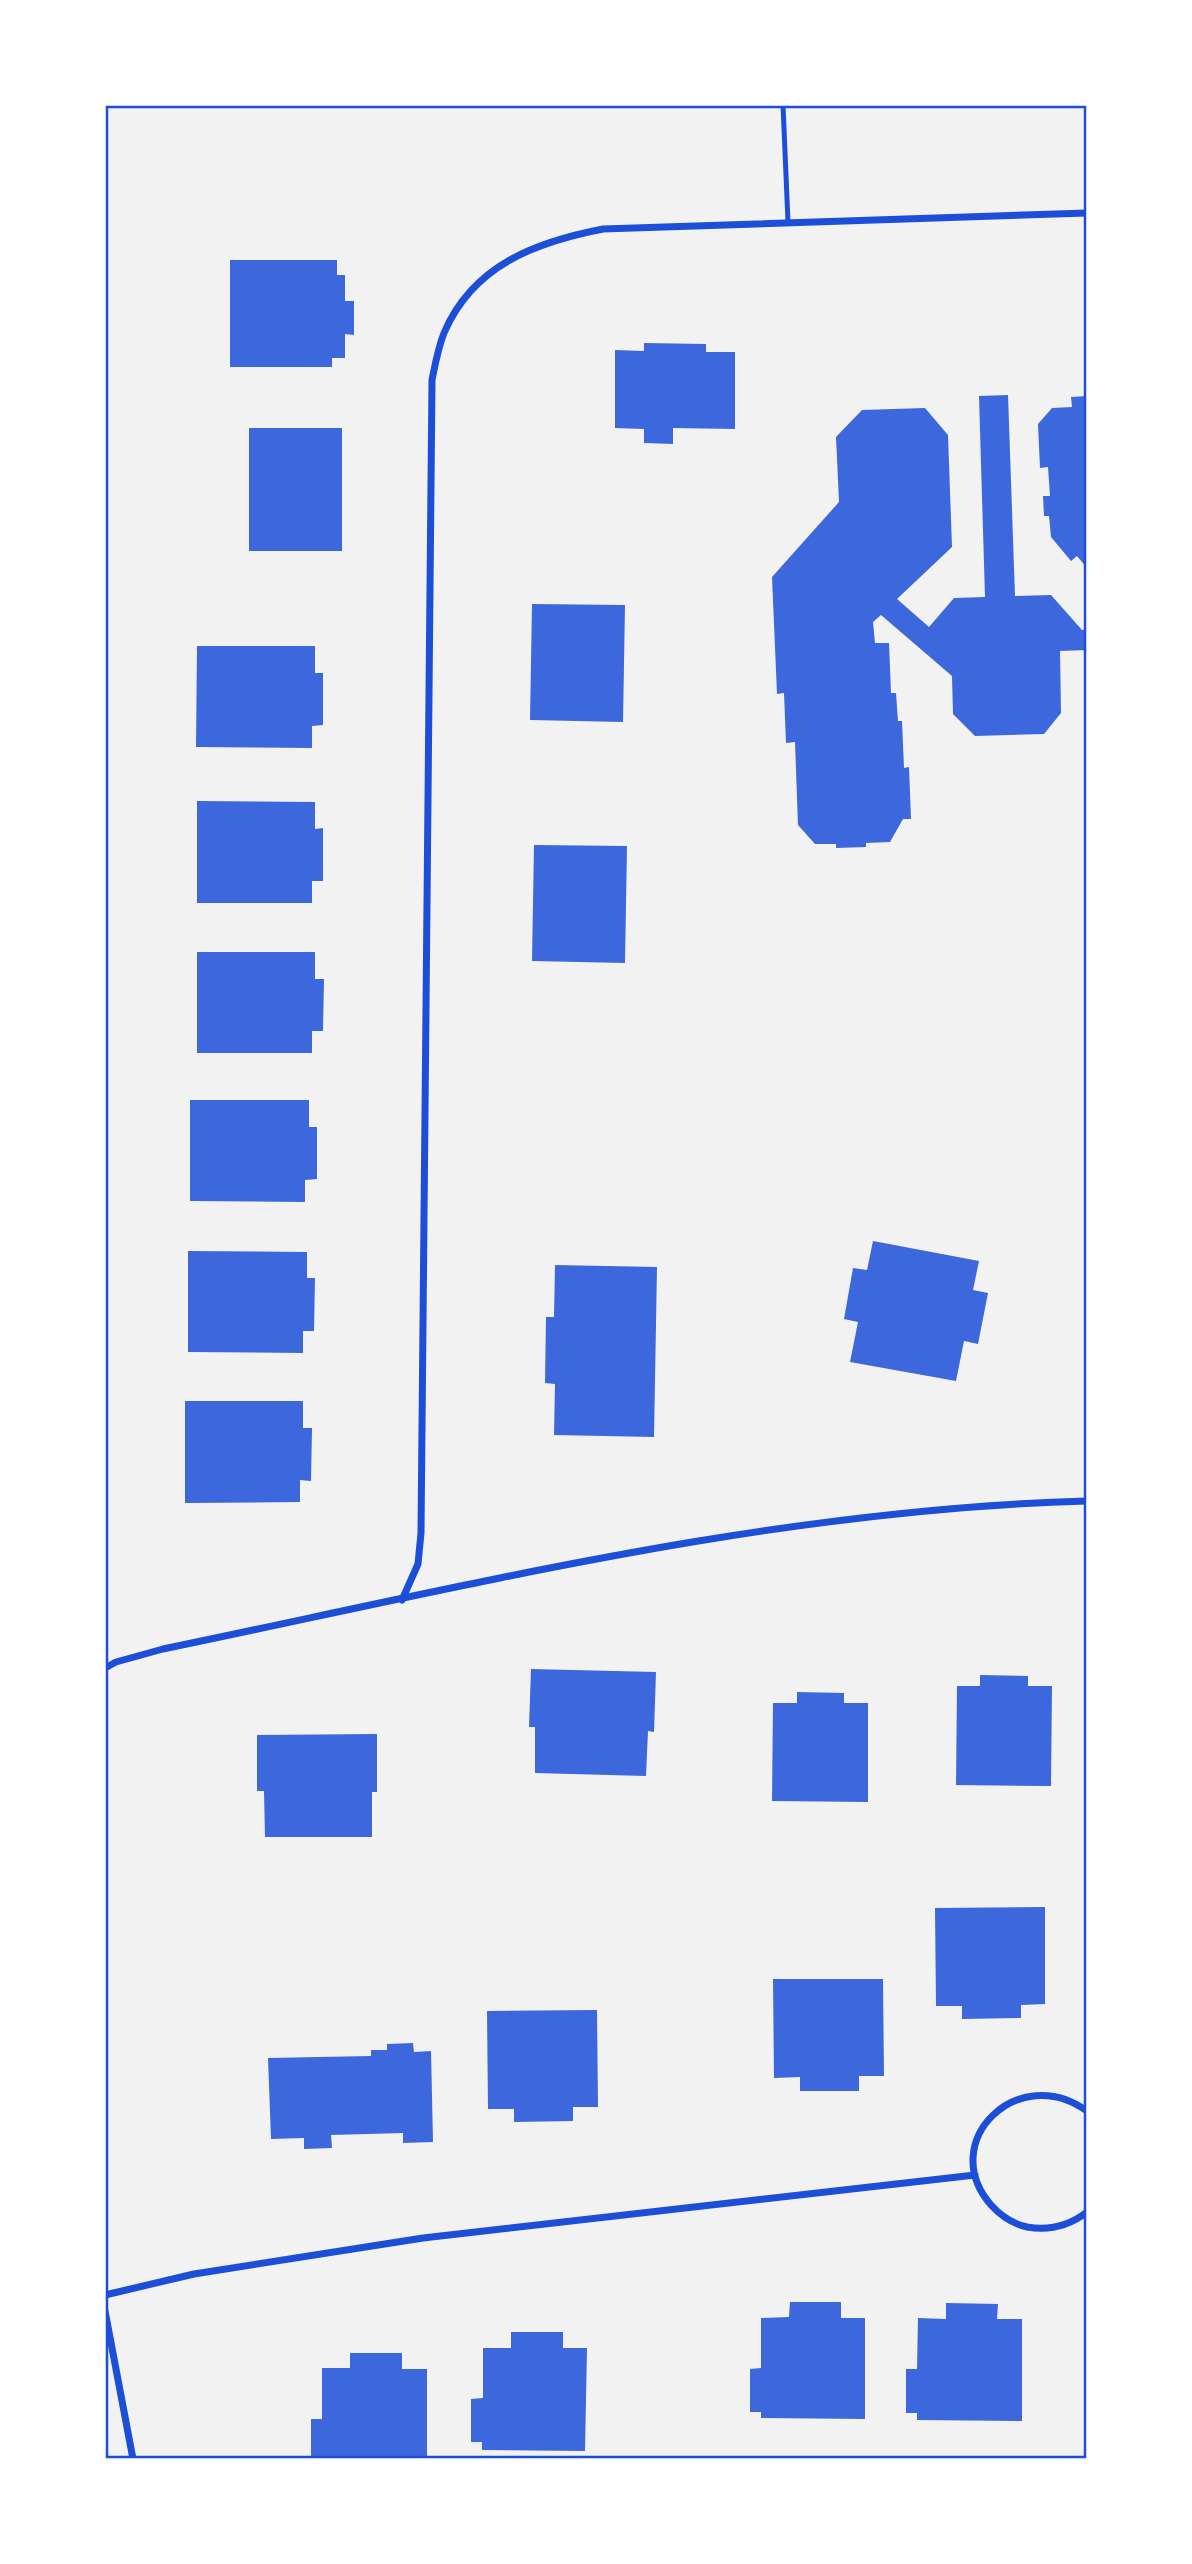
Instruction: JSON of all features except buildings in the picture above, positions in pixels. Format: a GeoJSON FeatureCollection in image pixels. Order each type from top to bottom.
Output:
{"type":"FeatureCollection","features":[{"type":"Feature","properties":{"kind":"street"},"geometry":{"type":"LineString","coordinates":[[402,1600],[418,1564],[421,1533],[432,380],[443,335],[461,302],[490,273],[528,249],[556,238],[603,229],[1087,213]]}},
{"type":"Feature","properties":{"kind":"street"},"geometry":{"type":"LineString","coordinates":[[105,1668],[116,1662],[163,1649],[503,1578],[781,1528],[878,1516],[1087,1501]]}},
{"type":"Feature","properties":{"kind":"street"},"geometry":{"type":"LineString","coordinates":[[1087,2110],[1073,2100],[1052,2094],[1030,2094],[1009,2101],[992,2114],[980,2132],[974,2153],[975,2175],[984,2196],[999,2214],[1020,2225],[1042,2229],[1065,2225],[1087,2212]]}},
{"type":"Feature","properties":{"kind":"street"},"geometry":{"type":"LineString","coordinates":[[105,2295],[194,2274],[410,2239],[975,2175]]}},
{"type":"Feature","properties":{"kind":"street"},"geometry":{"type":"LineString","coordinates":[[105,2311],[133,2459]]}},
{"type":"Feature","properties":{"kind":"lane"},"geometry":{"type":"LineString","coordinates":[[783,105],[788,222]]}}]}
